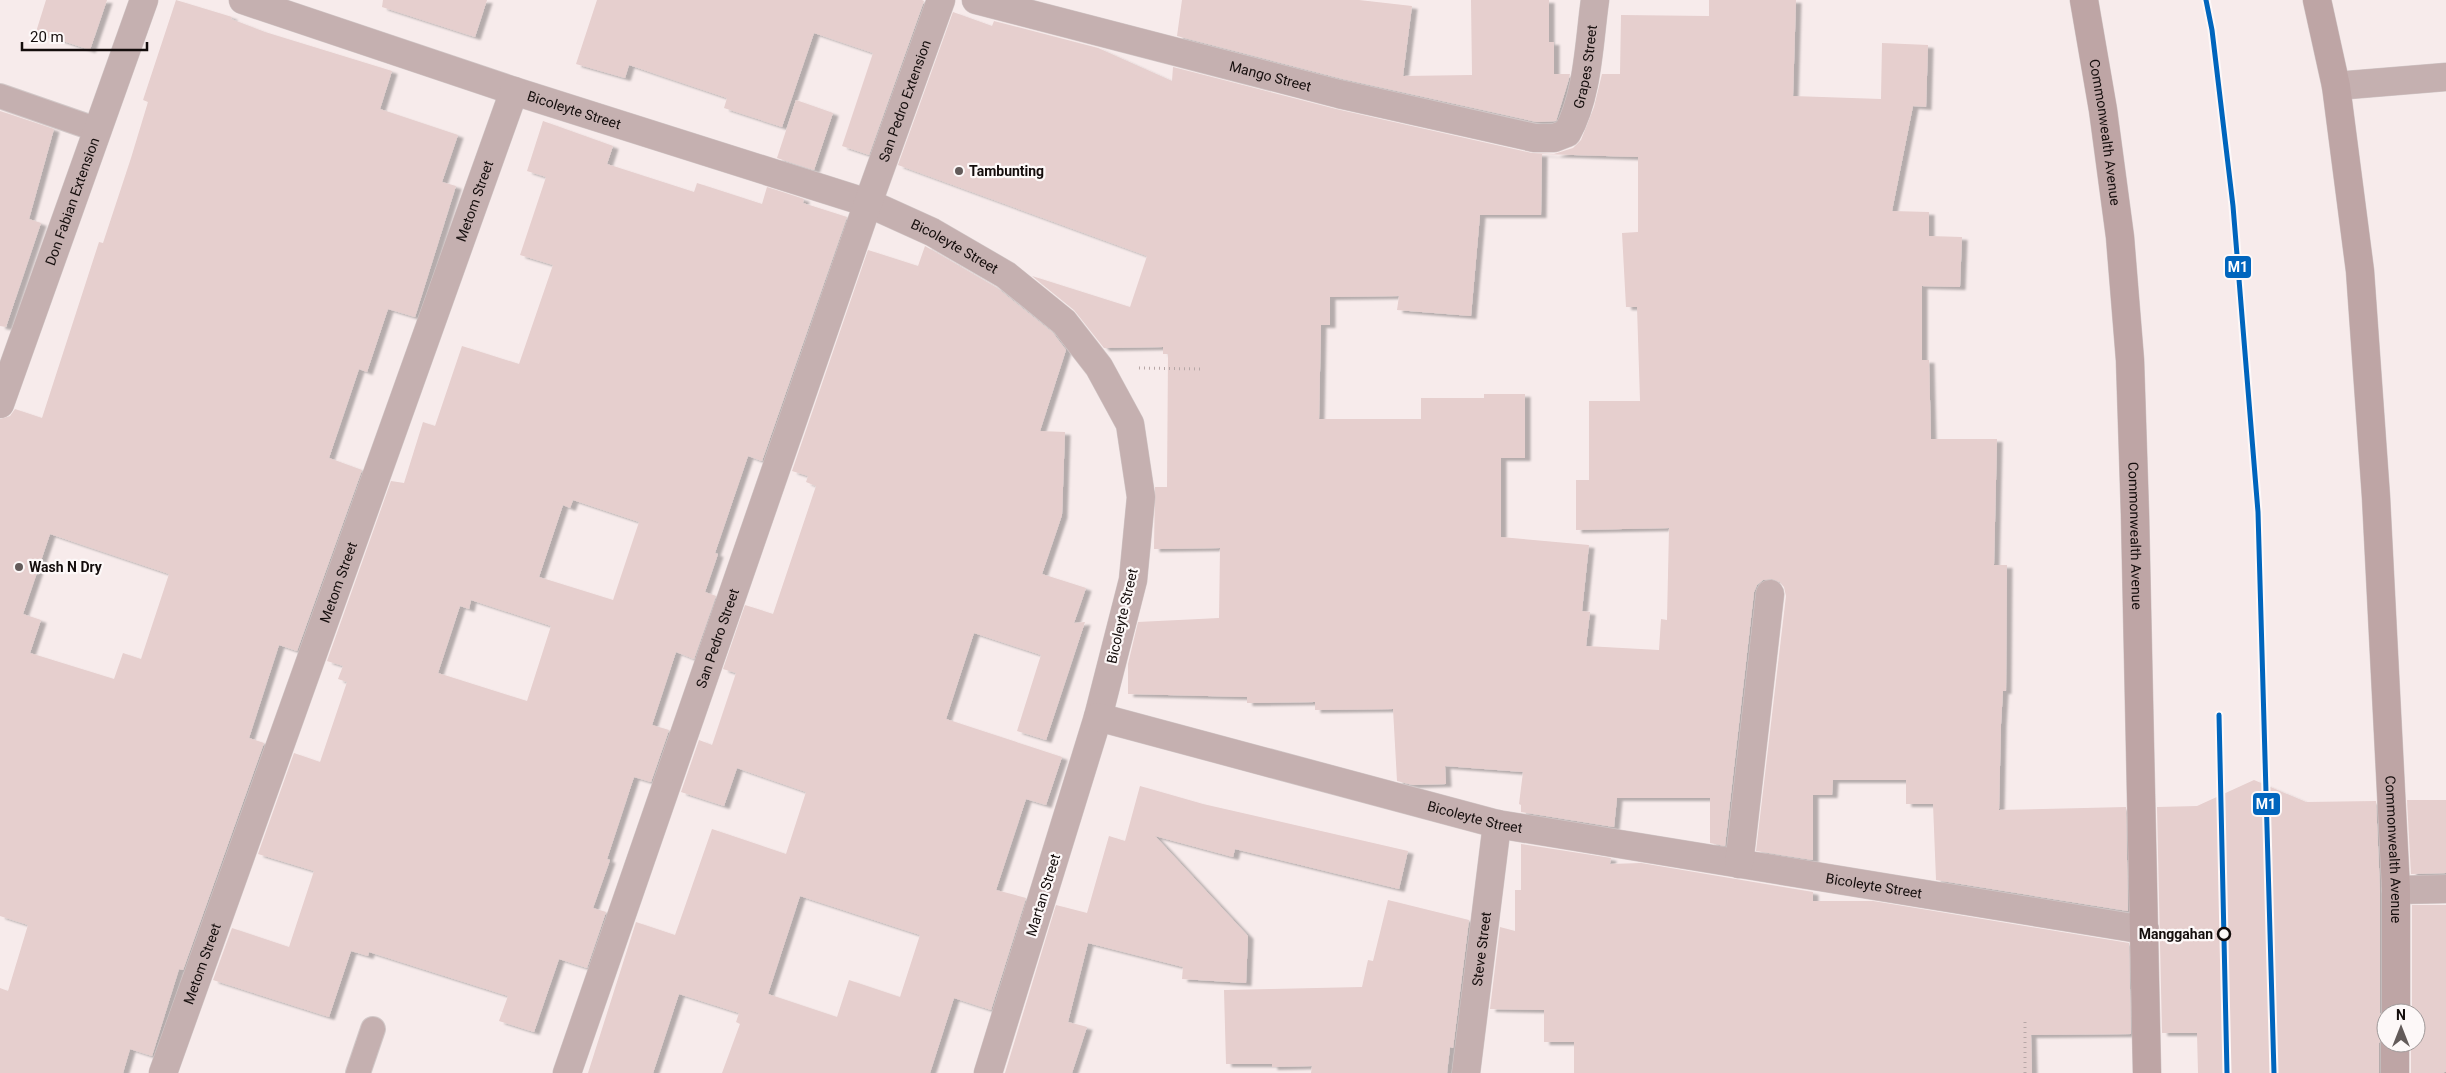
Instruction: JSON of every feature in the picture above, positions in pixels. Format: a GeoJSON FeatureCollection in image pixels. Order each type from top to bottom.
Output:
{"type":"FeatureCollection","features":[{"type":"Feature","properties":{"kind":"main road","name":"Commonwealth Avenue"},"geometry":{"type":"LineString","coordinates":[[2084,0],[2103,110],[2120,237],[2130,360],[2145,930],[2146,1073]]}},
{"type":"Feature","properties":{"kind":"main road","name":"Commonwealth Avenue"},"geometry":{"type":"LineString","coordinates":[[2317,0],[2336,86],[2361,280],[2376,497],[2396,890],[2396,1003]]}},
{"type":"Feature","properties":{"kind":"main road"},"geometry":{"type":"LineString","coordinates":[[2395,1073],[2396,1053]]}},
{"type":"Feature","properties":{"kind":"street","name":"Don Fabian Extension"},"geometry":{"type":"LineString","coordinates":[[0,404],[144,0]]}},
{"type":"Feature","properties":{"kind":"street","name":"Bicoleyte Street"},"geometry":{"type":"LineString","coordinates":[[243,0],[514,91],[868,203],[932,232],[1006,275],[1064,322],[1099,367],[1130,424],[1141,497],[1133,580],[1098,717],[1497,824],[2145,930]]}},
{"type":"Feature","properties":{"kind":"street","name":"San Pedro Extension"},"geometry":{"type":"LineString","coordinates":[[868,203],[942,0]]}},
{"type":"Feature","properties":{"kind":"street","name":"Mango Street"},"geometry":{"type":"LineString","coordinates":[[976,0],[1339,94],[1535,138],[1554,138],[1567,133]]}},
{"type":"Feature","properties":{"kind":"street","name":"Grapes Street"},"geometry":{"type":"LineString","coordinates":[[1567,133],[1576,118],[1580,100],[1594,0]]}},
{"type":"Feature","properties":{"kind":"street"},"geometry":{"type":"LineString","coordinates":[[2336,86],[2446,77]]}},
{"type":"Feature","properties":{"kind":"street","name":"Metom Street"},"geometry":{"type":"LineString","coordinates":[[162,1073],[514,91]]}},
{"type":"Feature","properties":{"kind":"street","name":"San Pedro Street"},"geometry":{"type":"LineString","coordinates":[[567,1073],[868,203]]}},
{"type":"Feature","properties":{"kind":"street"},"geometry":{"type":"LineString","coordinates":[[1739,864],[1770,594]]}},
{"type":"Feature","properties":{"kind":"street","name":"Martan Street"},"geometry":{"type":"LineString","coordinates":[[988,1073],[1098,717]]}},
{"type":"Feature","properties":{"kind":"street","name":"Steve Street"},"geometry":{"type":"LineString","coordinates":[[1466,1073],[1497,824]]}},
{"type":"Feature","properties":{"kind":"street"},"geometry":{"type":"LineString","coordinates":[[2396,890],[2446,890]]}},
{"type":"Feature","properties":{"kind":"lane"},"geometry":{"type":"LineString","coordinates":[[0,96],[98,130]]}},
{"type":"Feature","properties":{"kind":"lane"},"geometry":{"type":"LineString","coordinates":[[358,1073],[373,1029]]}},
{"type":"Feature","properties":{"kind":"path"},"geometry":{"type":"LineString","coordinates":[[1099,367],[1202,369]]}},
{"type":"Feature","properties":{"kind":"path"},"geometry":{"type":"LineString","coordinates":[[2025,1022],[2025,1073]]}},
{"type":"Feature","properties":{"kind":"building"},"geometry":{"type":"Polygon","coordinates":[[[46,0],[107,0],[90,50],[36,32],[46,0]]]}},
{"type":"Feature","properties":{"kind":"building"},"geometry":{"type":"Polygon","coordinates":[[[176,0],[232,17],[231,19],[265,32],[392,71],[380,109],[458,135],[442,182],[456,186],[415,317],[388,309],[367,372],[359,369],[329,458],[362,470],[297,651],[279,645],[249,738],[264,743],[183,970],[179,969],[152,1056],[130,1049],[123,1073],[0,1073],[0,988],[8,991],[28,925],[0,916],[0,419],[10,416],[15,409],[42,418],[99,242],[103,243],[131,158],[148,102],[143,100],[176,0]],[[50,534],[23,614],[41,620],[30,653],[114,679],[123,653],[141,659],[169,574],[50,534]]]}},
{"type":"Feature","properties":{"kind":"building"},"geometry":{"type":"Polygon","coordinates":[[[383,0],[487,0],[475,37],[382,7],[383,0]]]}},
{"type":"Feature","properties":{"kind":"building"},"geometry":{"type":"Polygon","coordinates":[[[597,0],[924,1],[869,155],[842,146],[873,53],[814,33],[782,127],[724,108],[727,98],[629,65],[625,78],[576,64],[597,0]]]}},
{"type":"Feature","properties":{"kind":"building"},"geometry":{"type":"Polygon","coordinates":[[[1182,0],[1359,0],[1412,6],[1403,76],[1472,75],[1471,0],[1549,0],[1549,42],[1554,42],[1554,74],[1570,74],[1556,121],[1537,122],[1343,79],[1177,36],[1182,0]]]}},
{"type":"Feature","properties":{"kind":"building"},"geometry":{"type":"Polygon","coordinates":[[[1709,0],[1796,0],[1793,96],[1881,99],[1882,43],[1928,45],[1926,107],[1913,106],[1892,211],[1929,212],[1929,236],[1962,237],[1960,287],[1922,286],[1922,360],[1929,360],[1931,439],[1997,439],[1994,565],[2007,565],[2006,691],[2003,691],[2001,724],[1999,810],[2126,807],[2128,911],[1936,880],[1933,804],[1906,804],[1906,780],[1833,780],[1832,795],[1813,795],[1813,860],[1756,851],[1786,596],[1784,587],[1780,582],[1772,579],[1763,580],[1757,585],[1754,592],[1725,846],[1710,843],[1710,798],[1617,798],[1614,827],[1521,812],[1521,805],[1519,804],[1523,772],[1445,766],[1446,784],[1413,785],[1397,781],[1393,709],[1315,710],[1315,702],[1247,703],[1247,697],[1128,694],[1128,664],[1138,622],[1219,618],[1220,548],[1154,549],[1155,487],[1167,487],[1168,354],[1163,354],[1163,347],[1104,348],[1074,310],[1032,276],[1130,307],[1147,256],[898,165],[953,12],[992,26],[994,21],[1098,48],[1172,81],[1173,67],[1336,109],[1532,153],[1554,154],[1573,148],[1581,140],[1594,107],[1602,74],[1620,74],[1621,15],[1709,16],[1709,0]],[[1542,154],[1541,215],[1480,215],[1471,316],[1397,310],[1399,296],[1330,297],[1330,325],[1321,325],[1319,419],[1421,419],[1421,398],[1484,398],[1484,394],[1525,394],[1525,458],[1501,458],[1501,537],[1589,545],[1582,611],[1590,612],[1586,646],[1659,650],[1661,619],[1667,620],[1669,528],[1576,530],[1576,480],[1589,480],[1589,401],[1640,401],[1637,307],[1626,307],[1622,233],[1638,232],[1638,157],[1542,154]]]}},
{"type":"Feature","properties":{"kind":"building"},"geometry":{"type":"Polygon","coordinates":[[[796,100],[833,113],[814,170],[777,158],[796,100]]]}},
{"type":"Feature","properties":{"kind":"building"},"geometry":{"type":"Polygon","coordinates":[[[0,111],[54,129],[29,219],[41,223],[6,327],[0,326],[0,111]]]}},
{"type":"Feature","properties":{"kind":"building"},"geometry":{"type":"Polygon","coordinates":[[[543,121],[613,146],[607,164],[694,192],[697,183],[762,204],[767,187],[804,199],[803,203],[847,217],[762,461],[748,456],[715,553],[718,554],[705,592],[716,596],[694,659],[676,652],[652,725],[669,730],[651,782],[634,777],[607,859],[610,860],[593,908],[606,912],[587,968],[559,959],[534,1032],[499,1021],[508,996],[369,952],[368,956],[351,951],[329,1017],[213,980],[232,928],[289,947],[314,871],[258,854],[294,753],[320,762],[347,682],[338,679],[343,666],[327,661],[391,481],[404,483],[423,422],[435,426],[462,346],[519,364],[553,265],[520,255],[546,177],[527,171],[543,121]],[[573,500],[570,508],[563,505],[539,577],[613,600],[639,522],[573,500]],[[471,600],[469,609],[460,606],[438,673],[527,701],[551,626],[471,600]]]}},
{"type":"Feature","properties":{"kind":"building"},"geometry":{"type":"Polygon","coordinates":[[[925,246],[997,288],[1053,333],[1066,350],[1040,431],[1065,432],[1062,515],[1042,574],[1086,588],[1074,623],[1085,622],[1046,740],[1017,731],[1041,655],[974,633],[946,719],[1062,757],[1046,805],[1026,799],[996,890],[1026,898],[991,1010],[954,998],[930,1073],[722,1073],[740,1024],[736,1022],[739,1013],[679,994],[653,1073],[588,1073],[636,922],[675,935],[712,829],[786,854],[806,792],[737,768],[724,806],[681,792],[699,740],[712,745],[736,673],[723,669],[745,605],[773,614],[816,486],[806,482],[808,476],[792,471],[868,250],[918,266],[925,246]],[[800,896],[768,994],[837,1017],[849,980],[900,997],[920,935],[800,896]]]}},
{"type":"Feature","properties":{"kind":"building"},"geometry":{"type":"Polygon","coordinates":[[[2254,780],[2306,802],[2376,801],[2380,890],[2380,1003],[2376,1003],[2376,1053],[2379,1053],[2379,1073],[2198,1073],[2197,1033],[2162,1033],[2157,807],[2197,806],[2254,780]]]}},
{"type":"Feature","properties":{"kind":"building"},"geometry":{"type":"Polygon","coordinates":[[[1140,786],[1203,804],[1408,851],[1399,889],[1235,849],[1233,857],[1155,836],[1248,936],[1246,983],[1182,979],[1183,967],[1088,943],[1068,1022],[1087,1027],[1072,1073],[1005,1073],[1056,905],[1087,913],[1109,836],[1125,841],[1140,786]]]}},
{"type":"Feature","properties":{"kind":"building"},"geometry":{"type":"Polygon","coordinates":[[[2407,800],[2446,800],[2446,873],[2411,874],[2407,800]]]}},
{"type":"Feature","properties":{"kind":"building"},"geometry":{"type":"Polygon","coordinates":[[[1521,844],[1611,858],[1610,864],[1641,863],[1813,892],[1813,901],[1873,901],[2129,943],[2131,1034],[2031,1035],[2032,1073],[1574,1073],[1574,1042],[1544,1042],[1544,1010],[1490,1009],[1500,927],[1515,931],[1515,890],[1521,890],[1521,844]]]}},
{"type":"Feature","properties":{"kind":"building"},"geometry":{"type":"Polygon","coordinates":[[[1388,900],[1469,920],[1453,1048],[1450,1047],[1447,1073],[1311,1073],[1312,1066],[1272,1067],[1272,1064],[1226,1064],[1224,990],[1362,987],[1368,960],[1373,961],[1388,900]]]}},
{"type":"Feature","properties":{"kind":"building"},"geometry":{"type":"Polygon","coordinates":[[[2412,905],[2446,905],[2446,1073],[2411,1073],[2411,1053],[2426,1053],[2426,1003],[2412,1003],[2412,905]]]}},
{"type":"Feature","properties":{"kind":"transit line","name":"M1"},"geometry":{"type":"LineString","coordinates":[[2206,0],[2212,30],[2233,206],[2258,512],[2274,1073]]}},
{"type":"Feature","properties":{"kind":"transit line","name":"M1"},"geometry":{"type":"LineString","coordinates":[[2219,715],[2227,1073]]}},
{"type":"Feature","properties":{"kind":"place","name":"Tambunting"},"geometry":{"type":"Point","coordinates":[959,171]}},
{"type":"Feature","properties":{"kind":"place","name":"Wash N Dry"},"geometry":{"type":"Point","coordinates":[19,567]}},
{"type":"Feature","properties":{"kind":"place","name":"Manggahan"},"geometry":{"type":"Point","coordinates":[2224,934]}}]}
